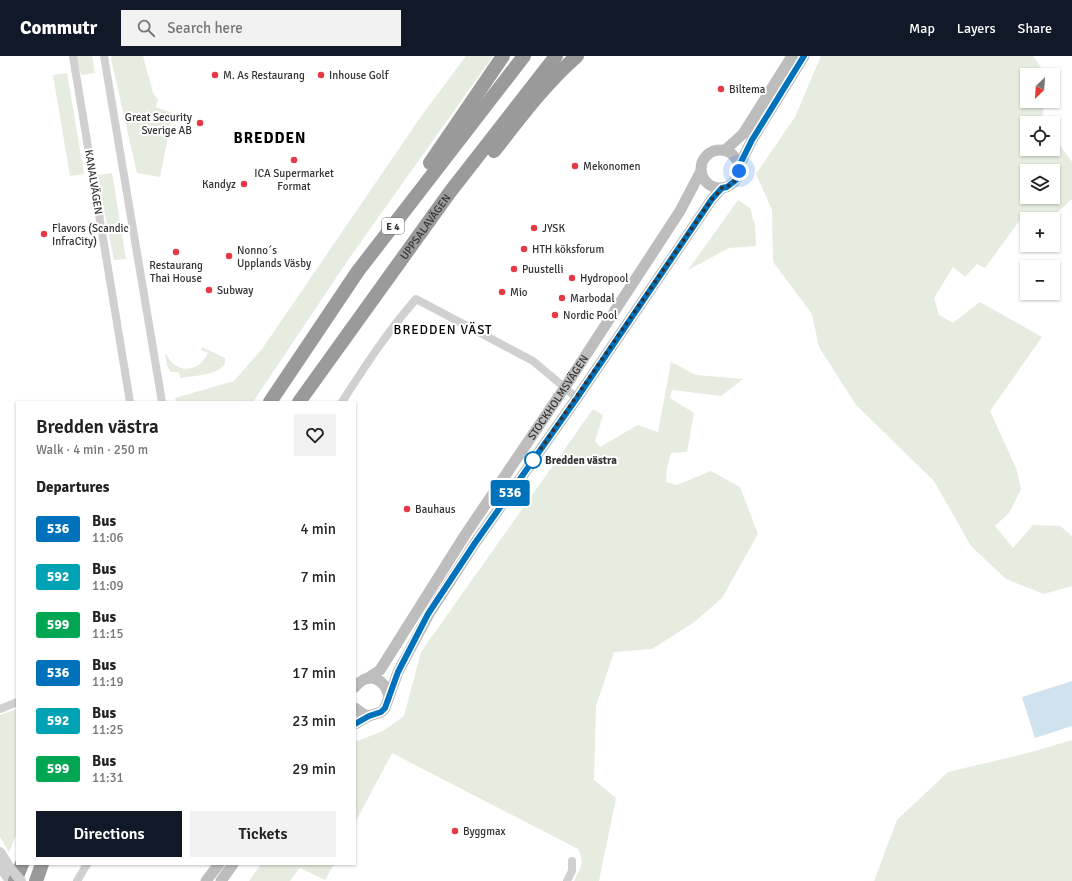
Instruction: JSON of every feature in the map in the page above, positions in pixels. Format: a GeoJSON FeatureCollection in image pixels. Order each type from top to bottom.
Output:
{"type":"FeatureCollection","features":[{"type":"Feature","properties":{"kind":"highway"},"geometry":{"type":"LineString","coordinates":[[358,271],[503,56]]}},
{"type":"Feature","properties":{"kind":"highway","name":"E 4"},"geometry":{"type":"LineString","coordinates":[[271,401],[358,271],[524,56]]}},
{"type":"Feature","properties":{"kind":"highway","name":"UPPSALAVÄGEN"},"geometry":{"type":"LineString","coordinates":[[300,401],[450,192],[556,56]]}},
{"type":"Feature","properties":{"kind":"highway"},"geometry":{"type":"LineString","coordinates":[[352,330],[540,94],[577,56]]}},
{"type":"Feature","properties":{"kind":"highway"},"geometry":{"type":"LineString","coordinates":[[15,881],[22,865]]}},
{"type":"Feature","properties":{"kind":"highway"},"geometry":{"type":"LineString","coordinates":[[36,881],[42,865]]}},
{"type":"Feature","properties":{"kind":"main road"},"geometry":{"type":"LineString","coordinates":[[739,166],[735,156],[726,150],[743,134],[792,56]]}},
{"type":"Feature","properties":{"kind":"main road","name":"STOCKHOLMSVÄGEN"},"geometry":{"type":"LineString","coordinates":[[356,723],[369,716],[381,712],[385,708],[398,672],[428,614],[475,543],[577,398],[712,199],[722,188],[727,187],[736,180],[739,166],[752,140],[804,56]]}},
{"type":"Feature","properties":{"kind":"main road","name":"STOCKHOLMSVÄGEN"},"geometry":{"type":"LineString","coordinates":[[360,681],[380,670],[465,535],[565,387],[680,211],[701,171],[702,162],[707,154],[716,150],[726,150]]}},
{"type":"Feature","properties":{"kind":"main road"},"geometry":{"type":"LineString","coordinates":[[701,171],[708,184],[722,188]]}},
{"type":"Feature","properties":{"kind":"main road","name":"STOCKHOLMSVÄGEN"},"geometry":{"type":"LineString","coordinates":[[360,681],[378,680],[387,688],[389,696]]}},
{"type":"Feature","properties":{"kind":"main road"},"geometry":{"type":"LineString","coordinates":[[356,709],[369,716]]}},
{"type":"Feature","properties":{"kind":"main road"},"geometry":{"type":"LineString","coordinates":[[206,881],[218,865]]}},
{"type":"Feature","properties":{"kind":"main road"},"geometry":{"type":"LineString","coordinates":[[221,881],[232,865]]}},
{"type":"Feature","properties":{"kind":"street","name":"KANALVÄGEN"},"geometry":{"type":"LineString","coordinates":[[73,56],[130,401]]}},
{"type":"Feature","properties":{"kind":"street"},"geometry":{"type":"LineString","coordinates":[[104,56],[162,401]]}},
{"type":"Feature","properties":{"kind":"street"},"geometry":{"type":"LineString","coordinates":[[343,401],[378,346],[399,318],[416,299],[533,361],[577,398]]}},
{"type":"Feature","properties":{"kind":"street"},"geometry":{"type":"LineString","coordinates":[[0,709],[16,702]]}},
{"type":"Feature","properties":{"kind":"street"},"geometry":{"type":"LineString","coordinates":[[0,852],[10,868],[21,881]]}},
{"type":"Feature","properties":{"kind":"street"},"geometry":{"type":"LineString","coordinates":[[566,881],[572,871],[572,862]]}},
{"type":"Feature","properties":{"kind":"street"},"geometry":{"type":"LineString","coordinates":[[77,881],[86,865]]}},
{"type":"Feature","properties":{"kind":"street"},"geometry":{"type":"LineString","coordinates":[[0,867],[10,881]]}},
{"type":"Feature","properties":{"kind":"shaded area"},"geometry":{"type":"Polygon","coordinates":[[[76,56],[92,56],[95,73],[81,75],[76,56]]]}},
{"type":"Feature","properties":{"kind":"shaded area"},"geometry":{"type":"Polygon","coordinates":[[[112,56],[143,56],[153,93],[158,100],[156,107],[173,113],[160,177],[137,173],[111,59],[112,56]]]}},
{"type":"Feature","properties":{"kind":"shaded area"},"geometry":{"type":"Polygon","coordinates":[[[466,56],[493,56],[348,260],[254,401],[176,401],[175,398],[234,381],[262,349],[422,115],[466,56]]]}},
{"type":"Feature","properties":{"kind":"shaded area"},"geometry":{"type":"Polygon","coordinates":[[[821,56],[1033,56],[1041,68],[1020,68],[1020,108],[1043,108],[1043,116],[1020,116],[1020,156],[1060,156],[1060,146],[1072,162],[1072,199],[1058,212],[1020,212],[1020,220],[985,268],[977,264],[965,277],[953,267],[934,298],[939,315],[953,323],[980,302],[1042,337],[990,411],[1016,468],[1021,489],[1009,513],[995,526],[1013,548],[1033,525],[1060,526],[1072,536],[1072,586],[1044,594],[1006,579],[971,546],[934,481],[856,405],[819,347],[812,314],[773,262],[772,210],[756,174],[795,117],[821,56]]]}},
{"type":"Feature","properties":{"kind":"shaded area"},"geometry":{"type":"Polygon","coordinates":[[[67,73],[84,174],[70,176],[53,75],[67,73]]]}},
{"type":"Feature","properties":{"kind":"shaded area"},"geometry":{"type":"Polygon","coordinates":[[[112,173],[126,259],[114,260],[97,175],[112,173]]]}},
{"type":"Feature","properties":{"kind":"shaded area"},"geometry":{"type":"Polygon","coordinates":[[[738,200],[750,208],[755,225],[756,246],[729,248],[688,270],[738,200]]]}},
{"type":"Feature","properties":{"kind":"shaded area"},"geometry":{"type":"Polygon","coordinates":[[[202,347],[225,358],[225,364],[221,368],[208,374],[180,378],[179,372],[171,372],[167,366],[166,353],[175,365],[181,368],[193,368],[199,365],[208,353],[201,350],[202,347]]]}},
{"type":"Feature","properties":{"kind":"shaded area"},"geometry":{"type":"Polygon","coordinates":[[[671,362],[696,375],[743,379],[721,396],[672,390],[670,398],[694,413],[687,452],[671,453],[667,468],[666,482],[677,485],[711,471],[740,487],[758,534],[722,598],[693,623],[652,649],[614,652],[596,706],[594,780],[616,798],[599,881],[574,881],[582,862],[578,849],[392,753],[356,821],[356,742],[383,731],[404,716],[421,652],[593,409],[603,415],[595,441],[600,447],[638,425],[658,432],[671,362]]]}},
{"type":"Feature","properties":{"kind":"shaded area"},"geometry":{"type":"Polygon","coordinates":[[[16,709],[16,835],[9,852],[0,837],[0,715],[16,709]]]}},
{"type":"Feature","properties":{"kind":"shaded area"},"geometry":{"type":"Polygon","coordinates":[[[1072,740],[1072,881],[874,881],[897,820],[948,772],[1028,753],[1072,740]]]}},
{"type":"Feature","properties":{"kind":"shaded area"},"geometry":{"type":"Polygon","coordinates":[[[260,865],[333,865],[325,880],[300,868],[290,881],[249,881],[260,865]]]}},
{"type":"Feature","properties":{"kind":"water"},"geometry":{"type":"Polygon","coordinates":[[[1072,681],[1072,726],[1035,738],[1022,697],[1072,681]]]}},
{"type":"Feature","properties":{"kind":"bus line","name":"536"},"geometry":{"type":"LineString","coordinates":[[356,723],[369,716],[381,712],[385,708],[398,672],[428,614],[475,543],[577,398],[712,199],[722,188],[727,187],[736,180],[739,166],[752,140],[804,56]]}},
{"type":"Feature","properties":{"kind":"place","name":"M. As Restaurang"},"geometry":{"type":"Point","coordinates":[215,75]}},
{"type":"Feature","properties":{"kind":"place","name":"Inhouse Golf"},"geometry":{"type":"Point","coordinates":[321,75]}},
{"type":"Feature","properties":{"kind":"place","name":"Biltema"},"geometry":{"type":"Point","coordinates":[721,89]}},
{"type":"Feature","properties":{"kind":"place","name":"Great Security Sverige AB"},"geometry":{"type":"Point","coordinates":[200,123]}},
{"type":"Feature","properties":{"kind":"place","name":"ICA Supermarket Format"},"geometry":{"type":"Point","coordinates":[294,160]}},
{"type":"Feature","properties":{"kind":"place","name":"Mekonomen"},"geometry":{"type":"Point","coordinates":[575,166]}},
{"type":"Feature","properties":{"kind":"place","name":"Kandyz"},"geometry":{"type":"Point","coordinates":[244,184]}},
{"type":"Feature","properties":{"kind":"place","name":"JYSK"},"geometry":{"type":"Point","coordinates":[534,228]}},
{"type":"Feature","properties":{"kind":"place","name":"Flavors (Scandic InfraCity)"},"geometry":{"type":"Point","coordinates":[44,234]}},
{"type":"Feature","properties":{"kind":"place","name":"HTH köksforum"},"geometry":{"type":"Point","coordinates":[524,249]}},
{"type":"Feature","properties":{"kind":"place","name":"Restaurang Thai House"},"geometry":{"type":"Point","coordinates":[176,252]}},
{"type":"Feature","properties":{"kind":"place","name":"Nonno´s Upplands Väsby"},"geometry":{"type":"Point","coordinates":[229,256]}},
{"type":"Feature","properties":{"kind":"place","name":"Puustelli"},"geometry":{"type":"Point","coordinates":[514,269]}},
{"type":"Feature","properties":{"kind":"place","name":"Hydropool"},"geometry":{"type":"Point","coordinates":[572,278]}},
{"type":"Feature","properties":{"kind":"place","name":"Subway"},"geometry":{"type":"Point","coordinates":[209,290]}},
{"type":"Feature","properties":{"kind":"place","name":"Mio"},"geometry":{"type":"Point","coordinates":[502,292]}},
{"type":"Feature","properties":{"kind":"place","name":"Marbodal"},"geometry":{"type":"Point","coordinates":[562,298]}},
{"type":"Feature","properties":{"kind":"place","name":"Nordic Pool"},"geometry":{"type":"Point","coordinates":[555,315]}},
{"type":"Feature","properties":{"kind":"place","name":"Bredden västra"},"geometry":{"type":"Point","coordinates":[533,460]}},
{"type":"Feature","properties":{"kind":"place","name":"Bauhaus"},"geometry":{"type":"Point","coordinates":[407,509]}},
{"type":"Feature","properties":{"kind":"place","name":"Byggmax"},"geometry":{"type":"Point","coordinates":[455,831]}},
{"type":"Feature","properties":{"kind":"district","name":"BREDDEN"},"geometry":{"type":"Point","coordinates":[270,138]}},
{"type":"Feature","properties":{"kind":"district","name":"BREDDEN VÄST"},"geometry":{"type":"Point","coordinates":[443,329]}},
{"type":"Feature","properties":{"kind":"route"},"geometry":{"type":"LineString","coordinates":[[533,460],[577,398],[712,199],[722,188],[727,187],[736,180],[739,171]]}}]}
